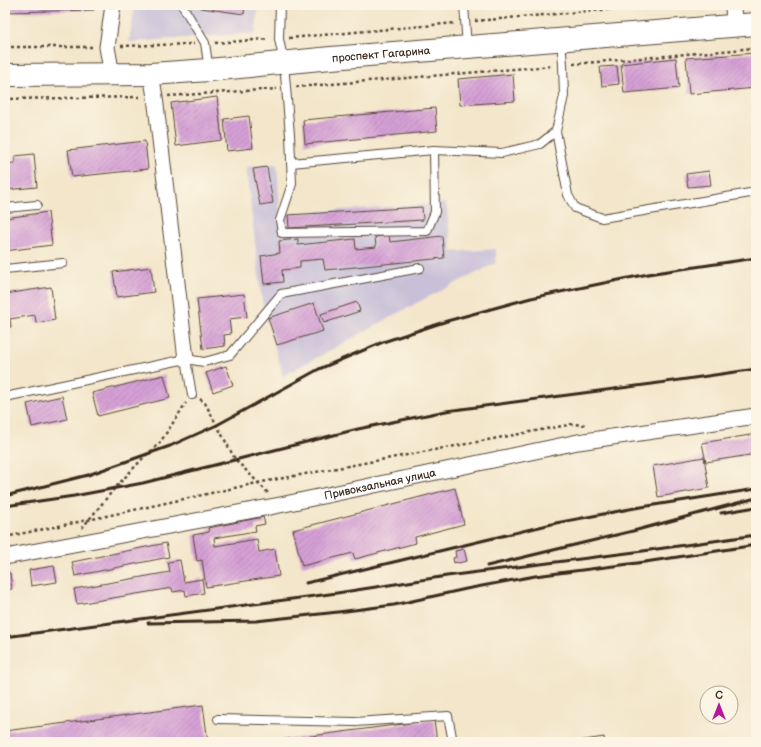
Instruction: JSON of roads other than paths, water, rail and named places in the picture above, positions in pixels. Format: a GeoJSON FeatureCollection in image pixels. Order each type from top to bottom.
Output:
{"type":"FeatureCollection","features":[{"type":"Feature","properties":{"kind":"main road","name":"проспект Гагарина"},"geometry":{"type":"LineString","coordinates":[[5,75],[112,75],[209,70],[331,58],[560,40],[733,16],[756,24]]}},
{"type":"Feature","properties":{"kind":"street"},"geometry":{"type":"LineString","coordinates":[[112,75],[107,47],[113,5]]}},
{"type":"Feature","properties":{"kind":"street"},"geometry":{"type":"LineString","coordinates":[[151,74],[186,359]]}},
{"type":"Feature","properties":{"kind":"street","name":"Привокзальная улица"},"geometry":{"type":"LineString","coordinates":[[5,557],[280,505],[578,442],[756,416]]}},
{"type":"Feature","properties":{"kind":"lane"},"geometry":{"type":"LineString","coordinates":[[182,5],[205,43],[209,70]]}},
{"type":"Feature","properties":{"kind":"lane"},"geometry":{"type":"LineString","coordinates":[[280,5],[280,39],[284,63],[290,135],[292,184],[280,220],[282,233],[427,231],[435,212],[434,150]]}},
{"type":"Feature","properties":{"kind":"lane"},"geometry":{"type":"LineString","coordinates":[[464,5],[468,48]]}},
{"type":"Feature","properties":{"kind":"lane"},"geometry":{"type":"LineString","coordinates":[[560,40],[563,65],[564,96],[556,131],[568,195],[575,208],[602,218],[756,192]]}},
{"type":"Feature","properties":{"kind":"lane"},"geometry":{"type":"LineString","coordinates":[[291,164],[434,150],[502,153],[540,144],[556,131]]}},
{"type":"Feature","properties":{"kind":"lane"},"geometry":{"type":"LineString","coordinates":[[5,208],[38,205]]}},
{"type":"Feature","properties":{"kind":"lane"},"geometry":{"type":"LineString","coordinates":[[5,269],[63,263]]}},
{"type":"Feature","properties":{"kind":"lane"},"geometry":{"type":"LineString","coordinates":[[5,397],[186,359],[204,362],[230,355],[281,294],[420,268]]}},
{"type":"Feature","properties":{"kind":"lane"},"geometry":{"type":"LineString","coordinates":[[186,359],[192,395]]}},
{"type":"Feature","properties":{"kind":"lane"},"geometry":{"type":"LineString","coordinates":[[218,719],[355,722],[448,716],[453,742]]}},
{"type":"Feature","properties":{"kind":"railway"},"geometry":{"type":"LineString","coordinates":[[5,496],[88,475],[170,446],[217,425],[319,369],[383,342],[447,321],[531,298],[648,274],[756,258]]}},
{"type":"Feature","properties":{"kind":"railway"},"geometry":{"type":"LineString","coordinates":[[5,506],[74,496],[143,483],[358,429],[446,411],[756,369]]}},
{"type":"Feature","properties":{"kind":"railway"},"geometry":{"type":"LineString","coordinates":[[306,583],[556,523],[635,508],[756,489]]}},
{"type":"Feature","properties":{"kind":"railway"},"geometry":{"type":"LineString","coordinates":[[487,566],[637,530],[756,498]]}},
{"type":"Feature","properties":{"kind":"railway"},"geometry":{"type":"LineString","coordinates":[[721,513],[756,507]]}},
{"type":"Feature","properties":{"kind":"railway"},"geometry":{"type":"LineString","coordinates":[[5,637],[756,535]]}},
{"type":"Feature","properties":{"kind":"railway"},"geometry":{"type":"LineString","coordinates":[[148,623],[256,621],[394,605],[535,576],[645,562],[756,545]]}}]}
